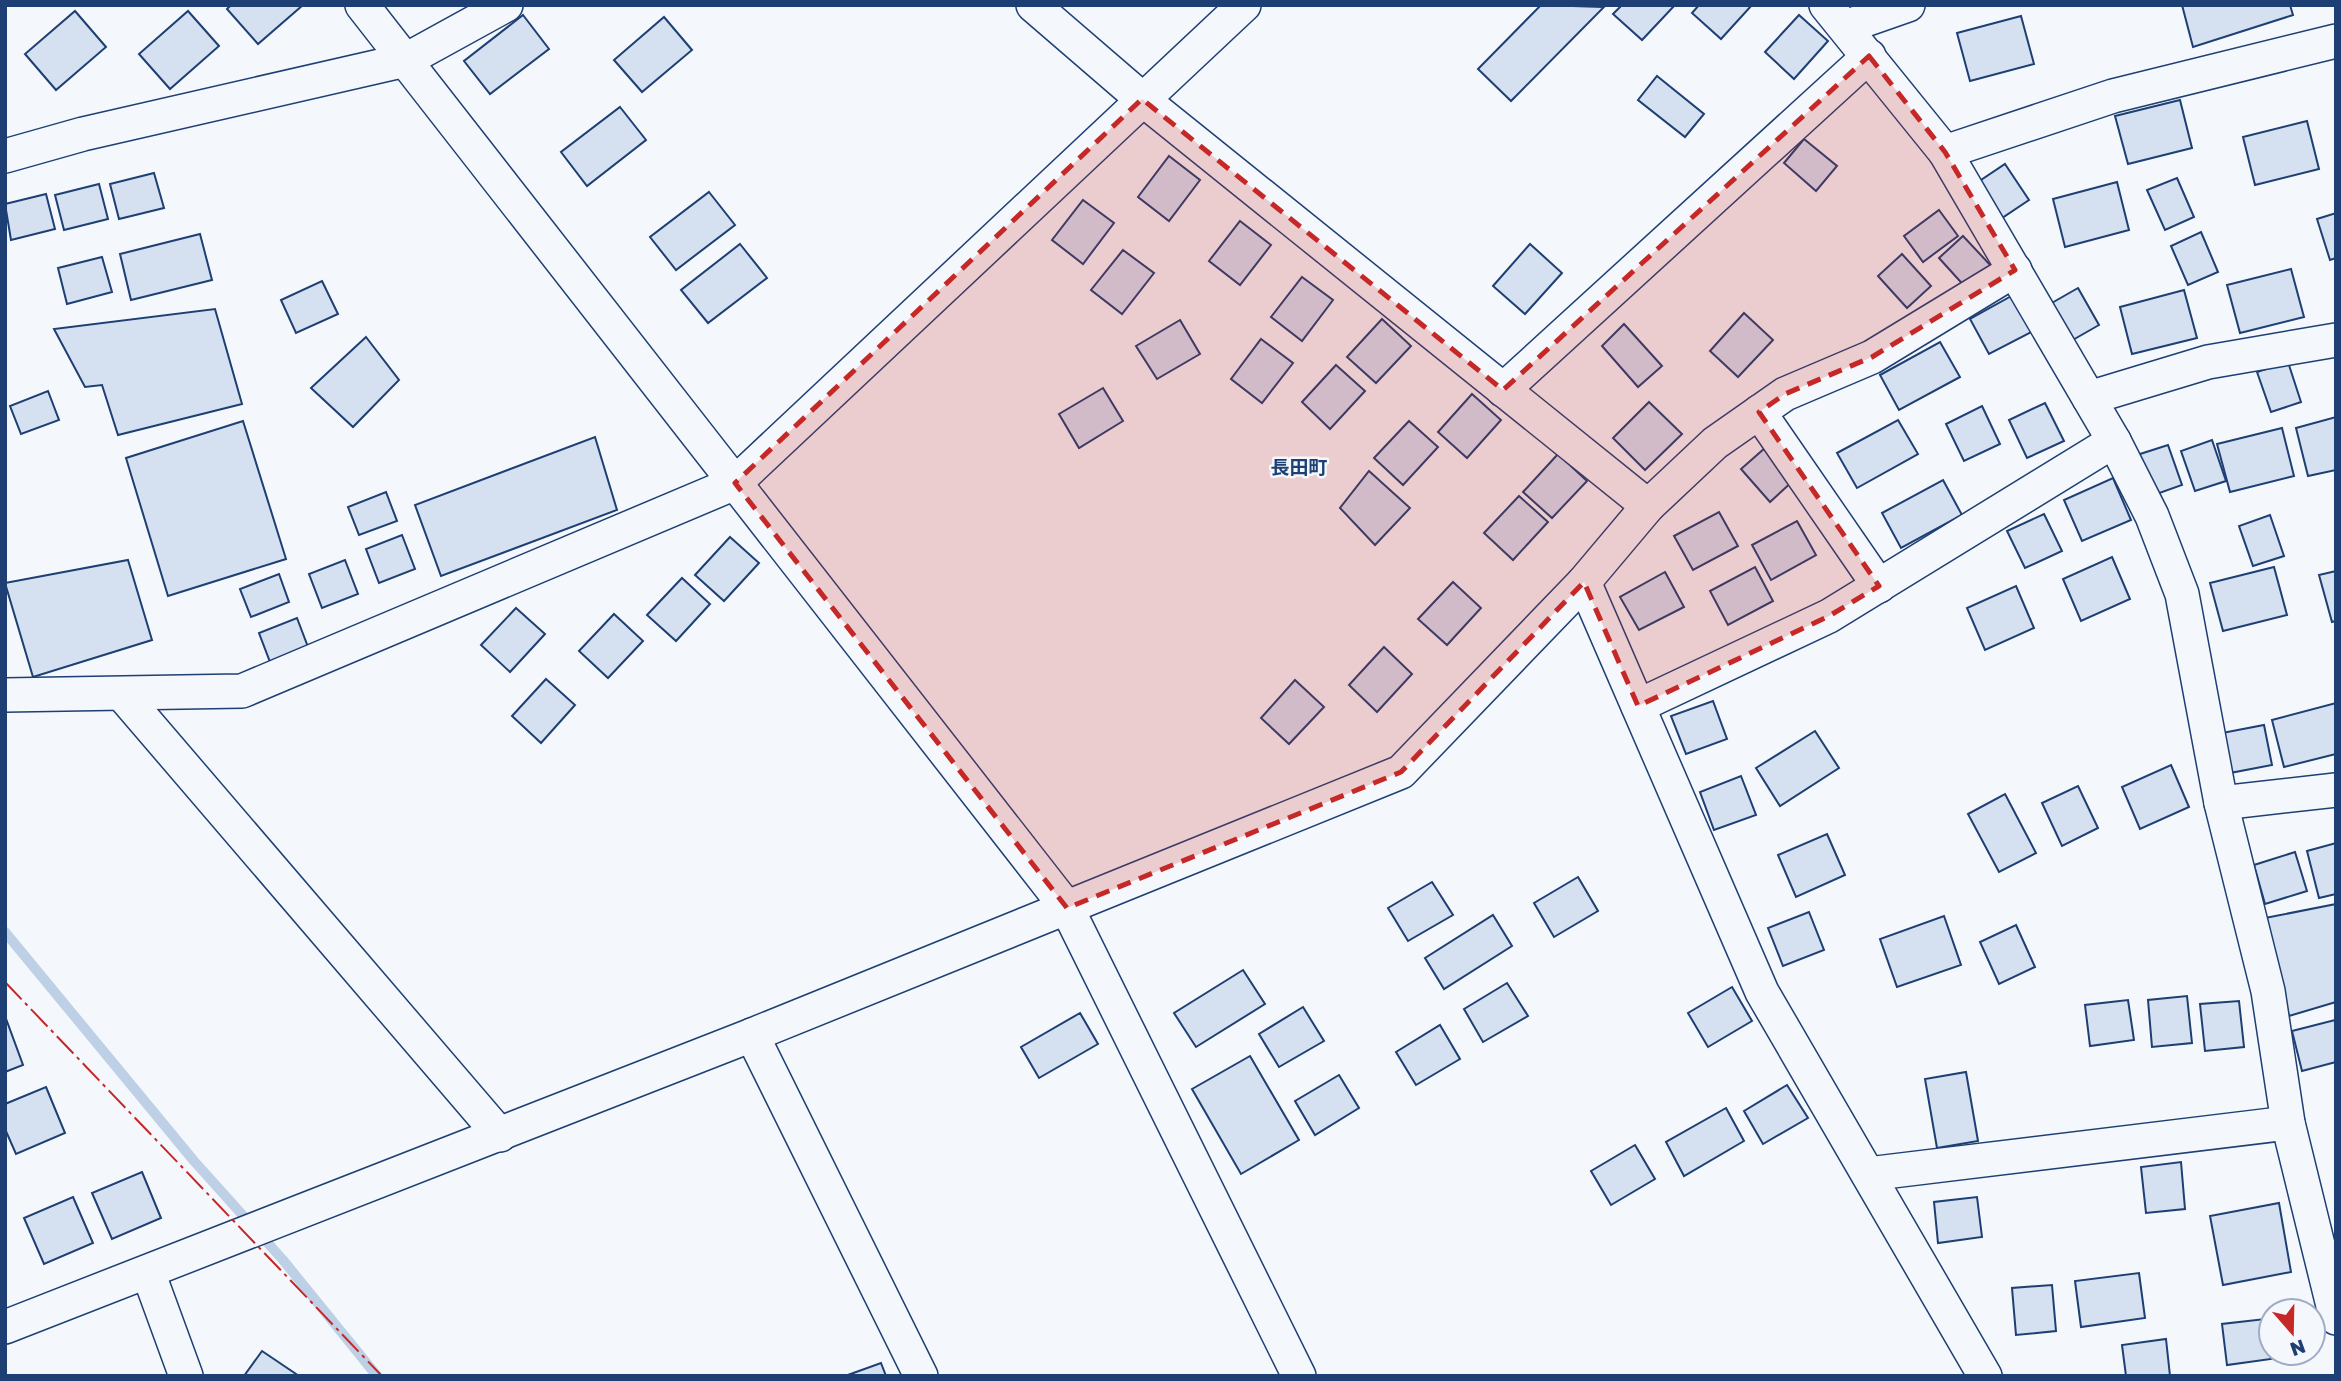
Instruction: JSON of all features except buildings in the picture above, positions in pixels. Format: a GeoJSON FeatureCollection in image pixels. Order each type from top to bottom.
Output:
{"type":"FeatureCollection","features":[{"type":"Feature","properties":{"kind":"street"},"geometry":{"type":"LineString","coordinates":[[362,5],[1067,908],[1299,1376]]}},
{"type":"Feature","properties":{"kind":"street"},"geometry":{"type":"LineString","coordinates":[[5,156],[83,134],[406,60],[506,5]]}},
{"type":"Feature","properties":{"kind":"street"},"geometry":{"type":"LineString","coordinates":[[1033,5],[1142,99],[1648,506]]}},
{"type":"Feature","properties":{"kind":"street"},"geometry":{"type":"LineString","coordinates":[[5,695],[242,691],[735,483],[1244,5]]}},
{"type":"Feature","properties":{"kind":"street"},"geometry":{"type":"LineString","coordinates":[[1836,16],[1908,5]]}},
{"type":"Feature","properties":{"kind":"street"},"geometry":{"type":"LineString","coordinates":[[1836,16],[1945,152],[2114,441],[2152,516],[2182,594],[2221,803],[2268,991],[2288,1123],[2336,1318]]}},
{"type":"Feature","properties":{"kind":"street"},"geometry":{"type":"LineString","coordinates":[[1945,152],[2113,96],[2336,41]]}},
{"type":"Feature","properties":{"kind":"street"},"geometry":{"type":"LineString","coordinates":[[1503,390],[1869,56]]}},
{"type":"Feature","properties":{"kind":"street"},"geometry":{"type":"LineString","coordinates":[[5,1326],[752,1035],[1401,772],[1584,582],[1648,506],[1714,443],[1785,394],[1872,357],[2015,270]]}},
{"type":"Feature","properties":{"kind":"street"},"geometry":{"type":"LineString","coordinates":[[2089,398],[2208,362],[2336,340]]}},
{"type":"Feature","properties":{"kind":"street"},"geometry":{"type":"LineString","coordinates":[[1759,412],[1878,586]]}},
{"type":"Feature","properties":{"kind":"street"},"geometry":{"type":"LineString","coordinates":[[1638,706],[1829,615],[2114,441]]}},
{"type":"Feature","properties":{"kind":"street"},"geometry":{"type":"LineString","coordinates":[[1584,582],[1762,992],[1985,1376]]}},
{"type":"Feature","properties":{"kind":"street"},"geometry":{"type":"LineString","coordinates":[[122,694],[500,1135]]}},
{"type":"Feature","properties":{"kind":"street"},"geometry":{"type":"LineString","coordinates":[[2221,803],[2336,790]]}},
{"type":"Feature","properties":{"kind":"street"},"geometry":{"type":"LineString","coordinates":[[752,1035],[922,1376]]}},
{"type":"Feature","properties":{"kind":"street"},"geometry":{"type":"LineString","coordinates":[[1868,1174],[2288,1123]]}},
{"type":"Feature","properties":{"kind":"street"},"geometry":{"type":"LineString","coordinates":[[148,1272],[186,1376]]}},
{"type":"Feature","properties":{"kind":"highlighted area"},"geometry":{"type":"Polygon","coordinates":[[[1869,56],[1945,152],[2015,270],[1872,357],[1785,394],[1759,412],[1879,586],[1829,616],[1638,706],[1584,582],[1401,772],[1067,908],[735,483],[1142,99],[1503,390],[1869,56]]]}},
{"type":"Feature","properties":{"kind":"waterway"},"geometry":{"type":"LineString","coordinates":[[5,932],[194,1161],[283,1260],[377,1376]]}},
{"type":"Feature","properties":{"kind":"power"},"geometry":{"type":"LineString","coordinates":[[5,982],[382,1376]]}},
{"type":"Feature","properties":{"kind":"district","name":"長田町"},"geometry":{"type":"Point","coordinates":[1299,467]}}]}
